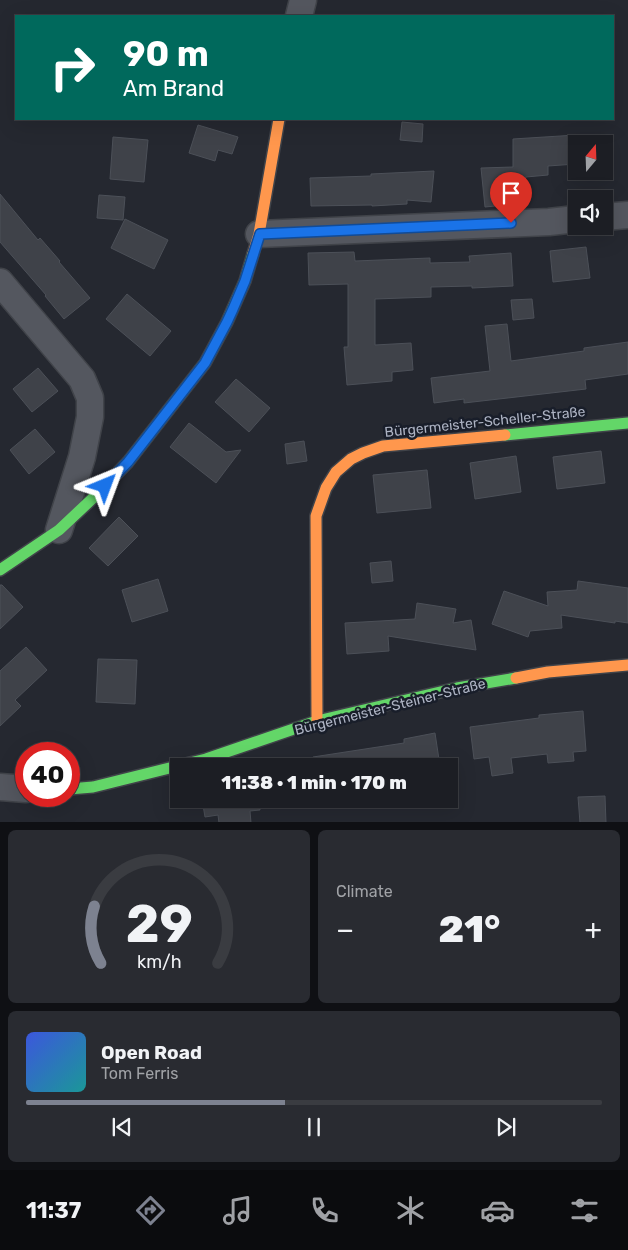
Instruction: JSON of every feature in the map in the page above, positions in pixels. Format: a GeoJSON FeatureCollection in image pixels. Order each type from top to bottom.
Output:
{"type":"FeatureCollection","features":[{"type":"Feature","properties":{"kind":"street"},"geometry":{"type":"LineString","coordinates":[[299,15],[304,0]]}},
{"type":"Feature","properties":{"kind":"street"},"geometry":{"type":"LineString","coordinates":[[0,570],[59,530],[93,498],[128,462],[205,363],[227,322],[241,289],[260,234],[279,120]]}},
{"type":"Feature","properties":{"kind":"street"},"geometry":{"type":"LineString","coordinates":[[613,216],[628,215]]}},
{"type":"Feature","properties":{"kind":"street"},"geometry":{"type":"LineString","coordinates":[[260,234],[568,220]]}},
{"type":"Feature","properties":{"kind":"street"},"geometry":{"type":"LineString","coordinates":[[0,282],[82,378],[90,398],[90,417],[82,456],[59,530]]}},
{"type":"Feature","properties":{"kind":"street","name":"Bürgermeister-Scheller-Straße"},"geometry":{"type":"LineString","coordinates":[[317,721],[316,516],[328,481],[341,466],[360,454],[384,446],[628,423]]}},
{"type":"Feature","properties":{"kind":"street","name":"Bürgermeister-Steiner-Straße"},"geometry":{"type":"LineString","coordinates":[[80,788],[93,787],[206,759],[317,721],[457,688],[548,672],[628,665]]}},
{"type":"Feature","properties":{"kind":"street"},"geometry":{"type":"LineString","coordinates":[[0,787],[15,788]]}},
{"type":"Feature","properties":{"kind":"building"},"geometry":{"type":"Polygon","coordinates":[[[402,122],[423,124],[422,142],[400,140],[402,122]]]}},
{"type":"Feature","properties":{"kind":"building"},"geometry":{"type":"Polygon","coordinates":[[[198,125],[238,137],[232,154],[218,150],[215,161],[189,153],[198,125]]]}},
{"type":"Feature","properties":{"kind":"building"},"geometry":{"type":"Polygon","coordinates":[[[568,136],[568,165],[548,166],[548,175],[526,177],[516,204],[485,207],[481,168],[513,167],[513,139],[568,136]]]}},
{"type":"Feature","properties":{"kind":"building"},"geometry":{"type":"Polygon","coordinates":[[[113,137],[148,140],[144,182],[110,179],[113,137]]]}},
{"type":"Feature","properties":{"kind":"building"},"geometry":{"type":"Polygon","coordinates":[[[434,171],[431,202],[407,200],[407,204],[311,206],[310,178],[434,171]]]}},
{"type":"Feature","properties":{"kind":"building"},"geometry":{"type":"Polygon","coordinates":[[[0,194],[38,240],[40,238],[60,261],[90,298],[64,319],[0,242],[0,194]]]}},
{"type":"Feature","properties":{"kind":"building"},"geometry":{"type":"Polygon","coordinates":[[[99,195],[125,197],[123,220],[97,218],[99,195]]]}},
{"type":"Feature","properties":{"kind":"building"},"geometry":{"type":"Polygon","coordinates":[[[125,219],[168,240],[154,269],[111,248],[125,219]]]}},
{"type":"Feature","properties":{"kind":"building"},"geometry":{"type":"Polygon","coordinates":[[[586,247],[590,278],[553,282],[550,251],[586,247]]]}},
{"type":"Feature","properties":{"kind":"building"},"geometry":{"type":"Polygon","coordinates":[[[354,252],[355,261],[430,258],[430,263],[470,262],[469,256],[511,253],[513,286],[431,287],[431,297],[375,299],[375,345],[411,343],[413,370],[392,372],[392,381],[347,385],[344,347],[348,347],[348,284],[309,285],[308,253],[354,252]]]}},
{"type":"Feature","properties":{"kind":"building"},"geometry":{"type":"Polygon","coordinates":[[[127,294],[171,331],[150,356],[106,319],[127,294]]]}},
{"type":"Feature","properties":{"kind":"building"},"geometry":{"type":"Polygon","coordinates":[[[532,299],[534,318],[513,320],[511,300],[532,299]]]}},
{"type":"Feature","properties":{"kind":"building"},"geometry":{"type":"Polygon","coordinates":[[[507,324],[511,361],[584,351],[584,348],[628,342],[628,374],[585,380],[586,389],[464,403],[464,399],[434,403],[431,378],[490,371],[485,326],[507,324]]]}},
{"type":"Feature","properties":{"kind":"building"},"geometry":{"type":"Polygon","coordinates":[[[38,368],[58,391],[32,412],[13,389],[38,368]]]}},
{"type":"Feature","properties":{"kind":"building"},"geometry":{"type":"Polygon","coordinates":[[[236,379],[270,408],[249,432],[215,402],[236,379]]]}},
{"type":"Feature","properties":{"kind":"building"},"geometry":{"type":"Polygon","coordinates":[[[189,423],[226,452],[241,450],[216,483],[170,447],[189,423]]]}},
{"type":"Feature","properties":{"kind":"building"},"geometry":{"type":"Polygon","coordinates":[[[35,429],[55,452],[29,474],[10,450],[35,429]]]}},
{"type":"Feature","properties":{"kind":"building"},"geometry":{"type":"Polygon","coordinates":[[[304,441],[307,461],[287,464],[285,444],[304,441]]]}},
{"type":"Feature","properties":{"kind":"building"},"geometry":{"type":"Polygon","coordinates":[[[601,451],[605,483],[557,489],[553,457],[601,451]]]}},
{"type":"Feature","properties":{"kind":"building"},"geometry":{"type":"Polygon","coordinates":[[[516,456],[521,492],[475,499],[470,463],[516,456]]]}},
{"type":"Feature","properties":{"kind":"building"},"geometry":{"type":"Polygon","coordinates":[[[427,470],[431,508],[377,513],[373,475],[427,470]]]}},
{"type":"Feature","properties":{"kind":"building"},"geometry":{"type":"Polygon","coordinates":[[[119,517],[138,536],[108,566],[89,548],[119,517]]]}},
{"type":"Feature","properties":{"kind":"building"},"geometry":{"type":"Polygon","coordinates":[[[391,561],[393,581],[372,583],[370,563],[391,561]]]}},
{"type":"Feature","properties":{"kind":"building"},"geometry":{"type":"Polygon","coordinates":[[[158,579],[168,611],[132,622],[122,590],[158,579]]]}},
{"type":"Feature","properties":{"kind":"building"},"geometry":{"type":"Polygon","coordinates":[[[578,581],[628,588],[628,623],[615,621],[615,623],[561,615],[562,628],[530,631],[528,637],[492,624],[504,591],[548,606],[547,592],[577,590],[578,581]]]}},
{"type":"Feature","properties":{"kind":"building"},"geometry":{"type":"Polygon","coordinates":[[[0,585],[23,607],[0,629],[0,585]]]}},
{"type":"Feature","properties":{"kind":"building"},"geometry":{"type":"Polygon","coordinates":[[[417,603],[456,609],[453,623],[471,620],[476,650],[388,636],[389,651],[347,654],[345,623],[415,619],[417,603]]]}},
{"type":"Feature","properties":{"kind":"building"},"geometry":{"type":"Polygon","coordinates":[[[26,647],[47,670],[15,700],[21,706],[0,726],[0,671],[26,647]]]}},
{"type":"Feature","properties":{"kind":"building"},"geometry":{"type":"Polygon","coordinates":[[[98,659],[137,660],[135,704],[96,702],[98,659]]]}},
{"type":"Feature","properties":{"kind":"building"},"geometry":{"type":"Polygon","coordinates":[[[583,711],[586,751],[573,752],[574,761],[548,763],[547,754],[511,758],[513,773],[492,776],[489,757],[474,759],[470,727],[539,718],[539,715],[583,711]]]}},
{"type":"Feature","properties":{"kind":"building"},"geometry":{"type":"Polygon","coordinates":[[[435,733],[439,758],[313,758],[404,743],[404,739],[435,733]]]}},
{"type":"Feature","properties":{"kind":"building"},"geometry":{"type":"Polygon","coordinates":[[[605,796],[606,822],[580,822],[578,797],[605,796]]]}},
{"type":"Feature","properties":{"kind":"building"},"geometry":{"type":"Polygon","coordinates":[[[204,808],[260,808],[260,810],[250,811],[251,822],[219,822],[218,815],[205,817],[204,808]]]}},
{"type":"Feature","properties":{"kind":"traffic: fast"},"geometry":{"type":"LineString","coordinates":[[0,570],[59,530],[128,462],[205,363],[227,322],[245,281],[253,254]]}},
{"type":"Feature","properties":{"kind":"traffic: fast"},"geometry":{"type":"LineString","coordinates":[[505,435],[628,423]]}},
{"type":"Feature","properties":{"kind":"traffic: fast"},"geometry":{"type":"LineString","coordinates":[[80,788],[93,787],[206,759],[317,721],[457,688],[516,678]]}},
{"type":"Feature","properties":{"kind":"traffic: slow"},"geometry":{"type":"LineString","coordinates":[[253,254],[259,234],[279,120]]}},
{"type":"Feature","properties":{"kind":"traffic: slow"},"geometry":{"type":"LineString","coordinates":[[317,721],[316,516],[326,488],[336,472],[351,459],[383,446],[505,435]]}},
{"type":"Feature","properties":{"kind":"traffic: slow"},"geometry":{"type":"LineString","coordinates":[[516,678],[548,672],[628,665]]}},
{"type":"Feature","properties":{"kind":"route"},"geometry":{"type":"LineString","coordinates":[[105,486],[128,462],[205,363],[227,322],[245,281],[260,234],[511,223]]}}]}
